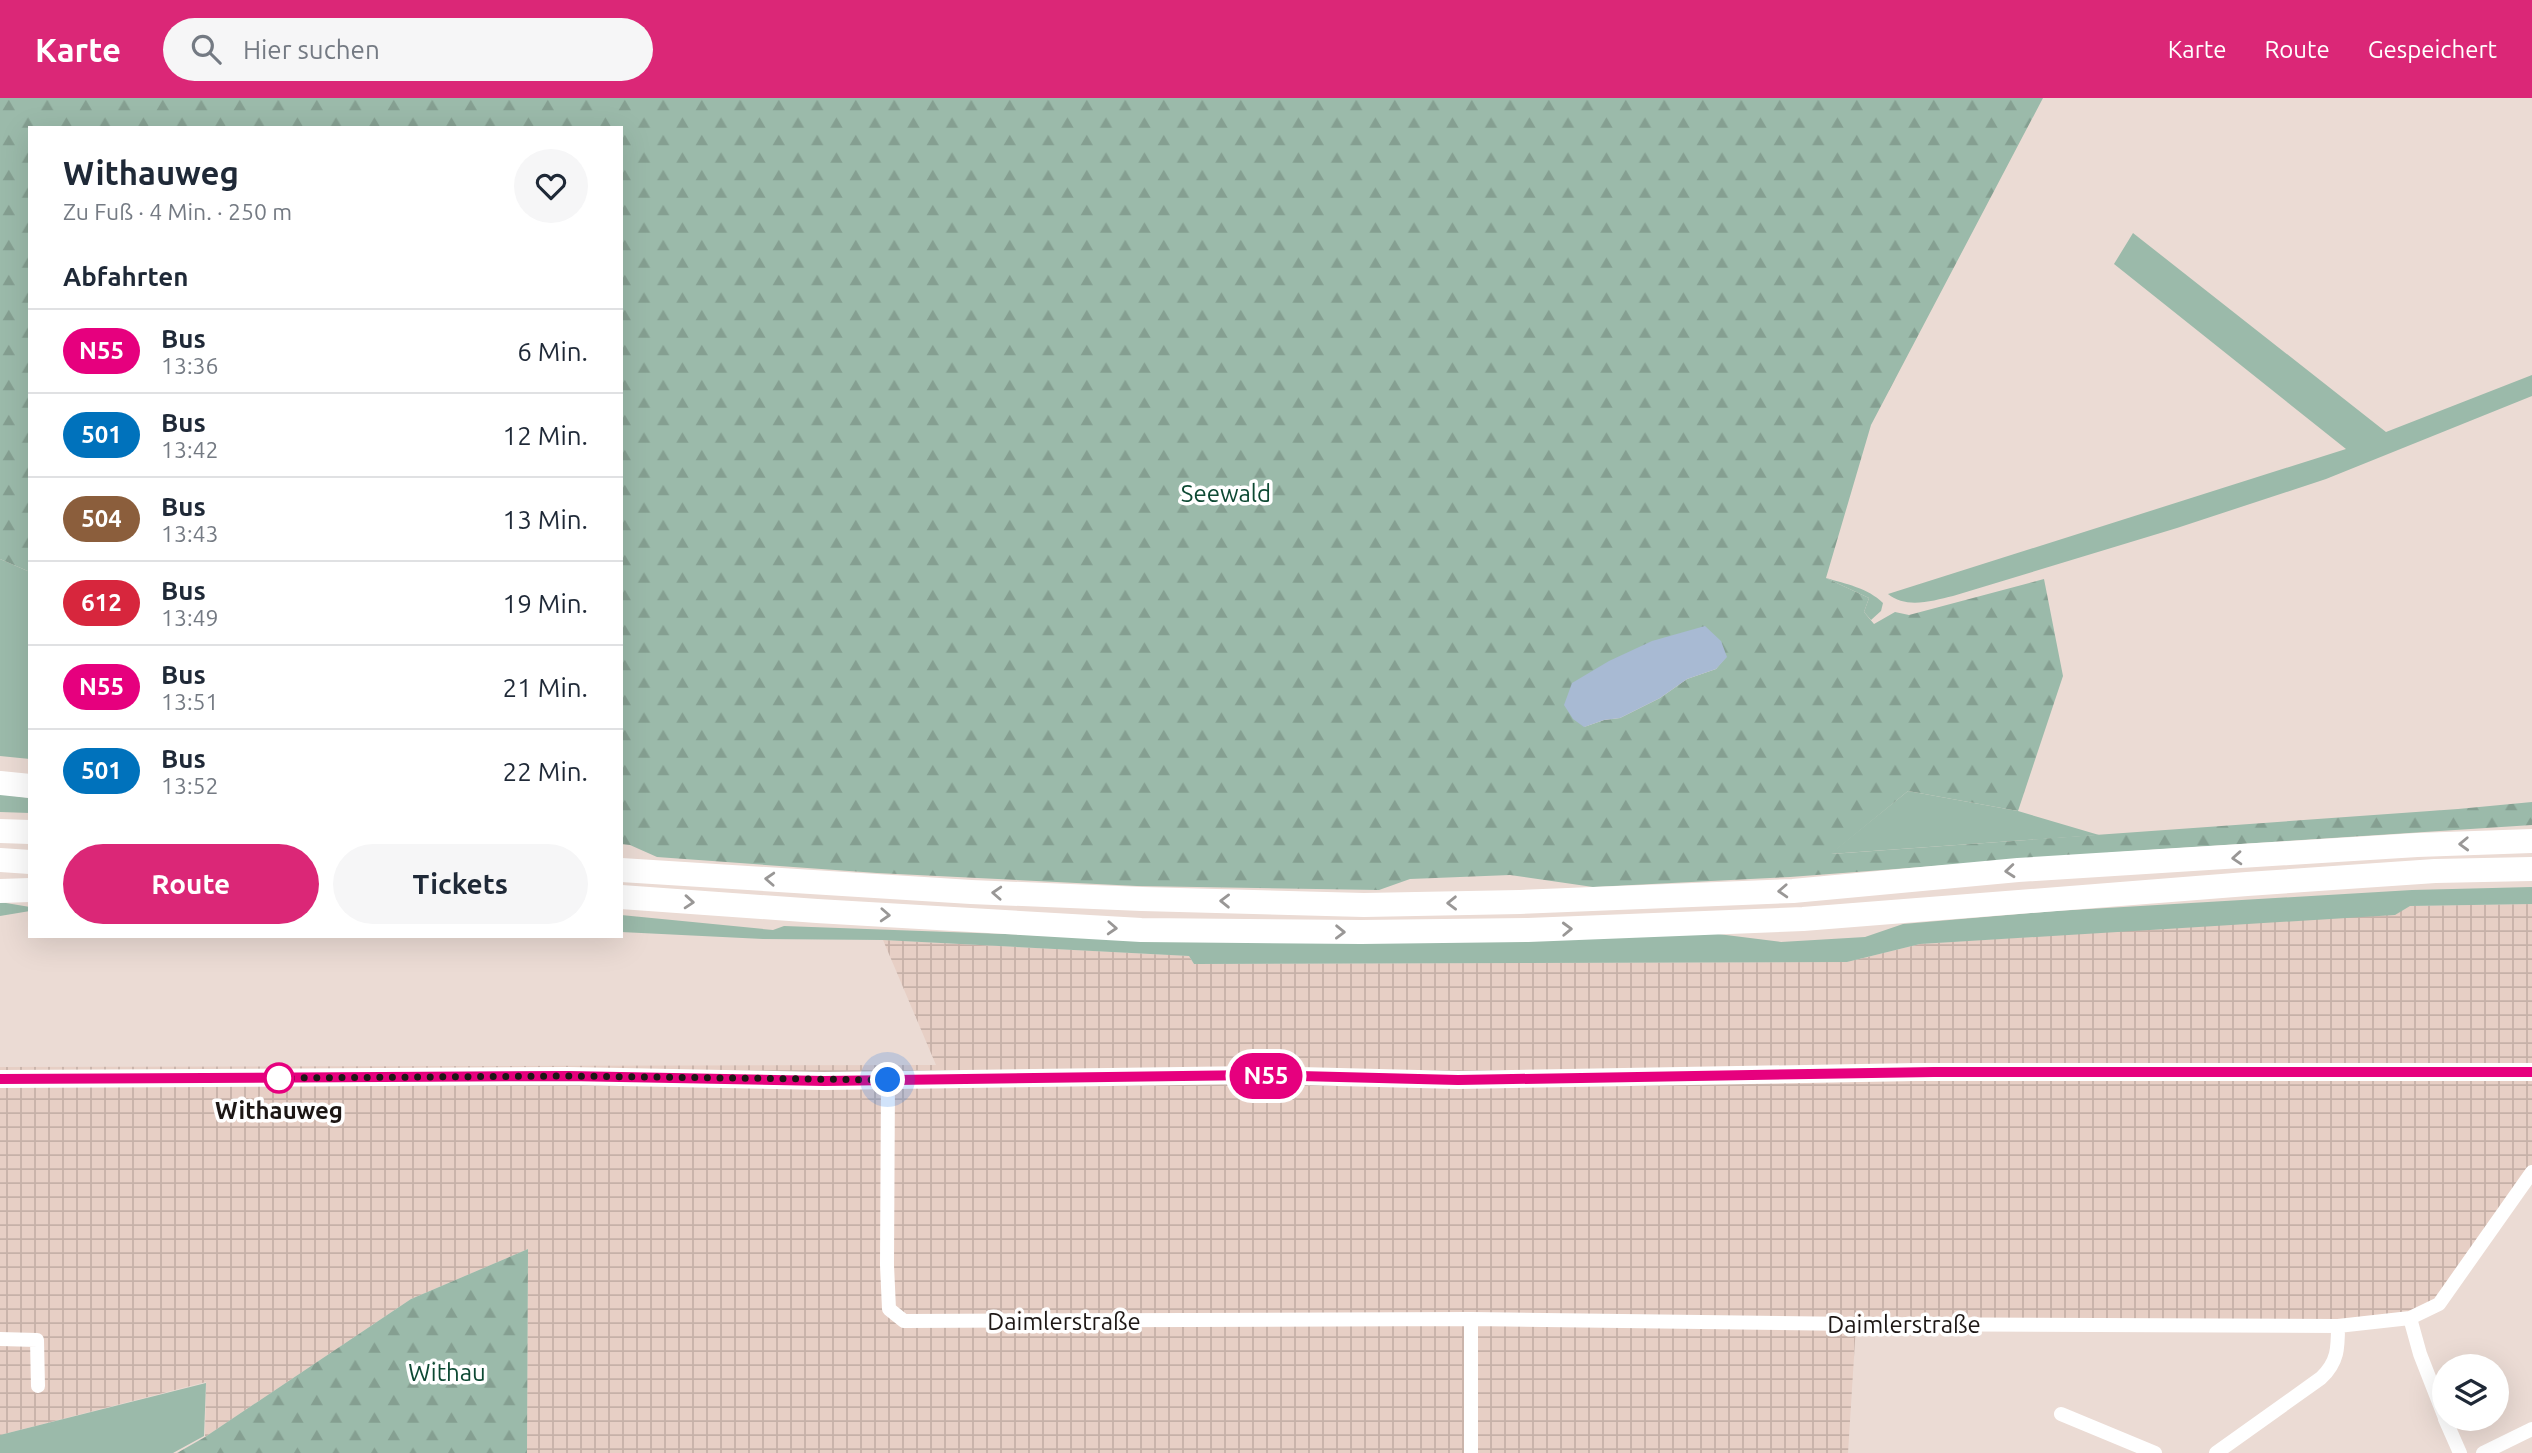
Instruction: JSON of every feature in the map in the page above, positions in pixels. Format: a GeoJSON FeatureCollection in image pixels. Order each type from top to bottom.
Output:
{"type":"FeatureCollection","features":[{"type":"Feature","properties":{"kind":"highway"},"geometry":{"type":"LineString","coordinates":[[0,783],[28,786]]}},
{"type":"Feature","properties":{"kind":"highway"},"geometry":{"type":"LineString","coordinates":[[0,831],[28,832]]}},
{"type":"Feature","properties":{"kind":"highway"},"geometry":{"type":"LineString","coordinates":[[623,870],[971,892],[1115,898],[1364,905],[1442,904],[1793,891],[2018,870],[2417,845],[2532,841]]}},
{"type":"Feature","properties":{"kind":"highway"},"geometry":{"type":"LineString","coordinates":[[0,860],[28,862]]}},
{"type":"Feature","properties":{"kind":"highway"},"geometry":{"type":"LineString","coordinates":[[623,897],[1141,930],[1528,930],[1803,919],[2435,871],[2532,869]]}},
{"type":"Feature","properties":{"kind":"highway"},"geometry":{"type":"LineString","coordinates":[[0,891],[28,890]]}},
{"type":"Feature","properties":{"kind":"street"},"geometry":{"type":"LineString","coordinates":[[0,1079],[568,1076],[888,1080],[1256,1075],[1458,1080],[1925,1072],[2532,1072]]}},
{"type":"Feature","properties":{"kind":"street","name":"Daimlerstraße"},"geometry":{"type":"LineString","coordinates":[[888,1080],[889,1309],[904,1321],[1471,1319],[2338,1326],[2410,1318]]}},
{"type":"Feature","properties":{"kind":"street"},"geometry":{"type":"LineString","coordinates":[[2432,1385],[2410,1318],[2439,1304],[2532,1172]]}},
{"type":"Feature","properties":{"kind":"street"},"geometry":{"type":"LineString","coordinates":[[1471,1319],[1471,1453]]}},
{"type":"Feature","properties":{"kind":"street"},"geometry":{"type":"LineString","coordinates":[[2216,1453],[2332,1368],[2338,1354],[2338,1326]]}},
{"type":"Feature","properties":{"kind":"street"},"geometry":{"type":"LineString","coordinates":[[0,1339],[37,1340],[38,1386]]}},
{"type":"Feature","properties":{"kind":"street"},"geometry":{"type":"LineString","coordinates":[[2061,1414],[2155,1453]]}},
{"type":"Feature","properties":{"kind":"street"},"geometry":{"type":"LineString","coordinates":[[2483,1453],[2532,1429]]}},
{"type":"Feature","properties":{"kind":"street"},"geometry":{"type":"LineString","coordinates":[[2450,1431],[2460,1453]]}},
{"type":"Feature","properties":{"kind":"shaded area"},"geometry":{"type":"Polygon","coordinates":[[[2532,904],[2532,1172],[2439,1304],[2410,1318],[2338,1326],[1856,1325],[1848,1453],[527,1453],[528,1249],[411,1299],[205,1437],[206,1382],[0,1435],[0,1067],[936,1065],[883,940],[1189,956],[1194,964],[1847,962],[1920,944],[2178,927],[2410,906],[2532,904]]]}},
{"type":"Feature","properties":{"kind":"green space","name":"Seewald"},"geometry":{"type":"Polygon","coordinates":[[[0,98],[2043,98],[1871,425],[1826,578],[1869,598],[1864,612],[1874,624],[1895,612],[1909,615],[2044,579],[2063,676],[2018,811],[1908,791],[1831,854],[2532,802],[2532,825],[1790,877],[1593,887],[1510,875],[1410,879],[1379,890],[1137,886],[877,873],[657,857],[623,844],[623,126],[28,126],[28,571],[0,559],[0,98]],[[1726,657],[1584,727],[1620,718],[1660,698],[1687,679],[1716,669],[1726,657]]]}},
{"type":"Feature","properties":{"kind":"green space"},"geometry":{"type":"Polygon","coordinates":[[[2133,233],[2386,432],[2532,375],[2532,396],[2326,479],[2177,528],[1953,596],[1911,603],[1895,599],[1888,594],[2346,449],[2114,264],[2133,233]]]}},
{"type":"Feature","properties":{"kind":"green space"},"geometry":{"type":"Polygon","coordinates":[[[0,559],[28,571],[28,759],[0,756],[0,559]]]}},
{"type":"Feature","properties":{"kind":"green space"},"geometry":{"type":"Polygon","coordinates":[[[1826,578],[1871,594],[1883,603],[1881,611],[1871,620],[1864,612],[1869,598],[1826,578]]]}},
{"type":"Feature","properties":{"kind":"green space"},"geometry":{"type":"Polygon","coordinates":[[[1908,791],[2018,811],[2099,835],[1830,854],[1908,791]]]}},
{"type":"Feature","properties":{"kind":"green space"},"geometry":{"type":"Polygon","coordinates":[[[0,794],[28,798],[28,813],[0,812],[0,794]]]}},
{"type":"Feature","properties":{"kind":"green space"},"geometry":{"type":"Polygon","coordinates":[[[2532,887],[2532,904],[2410,906],[2395,915],[1920,944],[1847,962],[1194,964],[1189,956],[883,940],[763,939],[623,932],[623,915],[773,930],[784,926],[1199,941],[1710,933],[1781,942],[1865,937],[1903,924],[2056,911],[2412,890],[2532,887]]]}},
{"type":"Feature","properties":{"kind":"green space"},"geometry":{"type":"Polygon","coordinates":[[[0,902],[28,907],[28,911],[0,916],[0,902]]]}},
{"type":"Feature","properties":{"kind":"green space","name":"Withau"},"geometry":{"type":"Polygon","coordinates":[[[528,1249],[527,1453],[177,1453],[411,1299],[528,1249]]]}},
{"type":"Feature","properties":{"kind":"green space"},"geometry":{"type":"Polygon","coordinates":[[[206,1383],[204,1436],[173,1453],[0,1453],[0,1435],[206,1383]]]}},
{"type":"Feature","properties":{"kind":"water"},"geometry":{"type":"Polygon","coordinates":[[[1705,626],[1721,641],[1727,657],[1716,669],[1687,679],[1660,698],[1620,718],[1584,727],[1573,719],[1564,705],[1572,683],[1609,661],[1652,641],[1705,626]]]}},
{"type":"Feature","properties":{"kind":"bus line","name":"N55"},"geometry":{"type":"LineString","coordinates":[[0,1079],[568,1076],[824,1081],[1256,1075],[1458,1080],[1934,1072],[2532,1072]]}},
{"type":"Feature","properties":{"kind":"place","name":"Withauweg"},"geometry":{"type":"Point","coordinates":[279,1078]}},
{"type":"Feature","properties":{"kind":"route"},"geometry":{"type":"LineString","coordinates":[[279,1078],[568,1076],[888,1080]]}}]}
